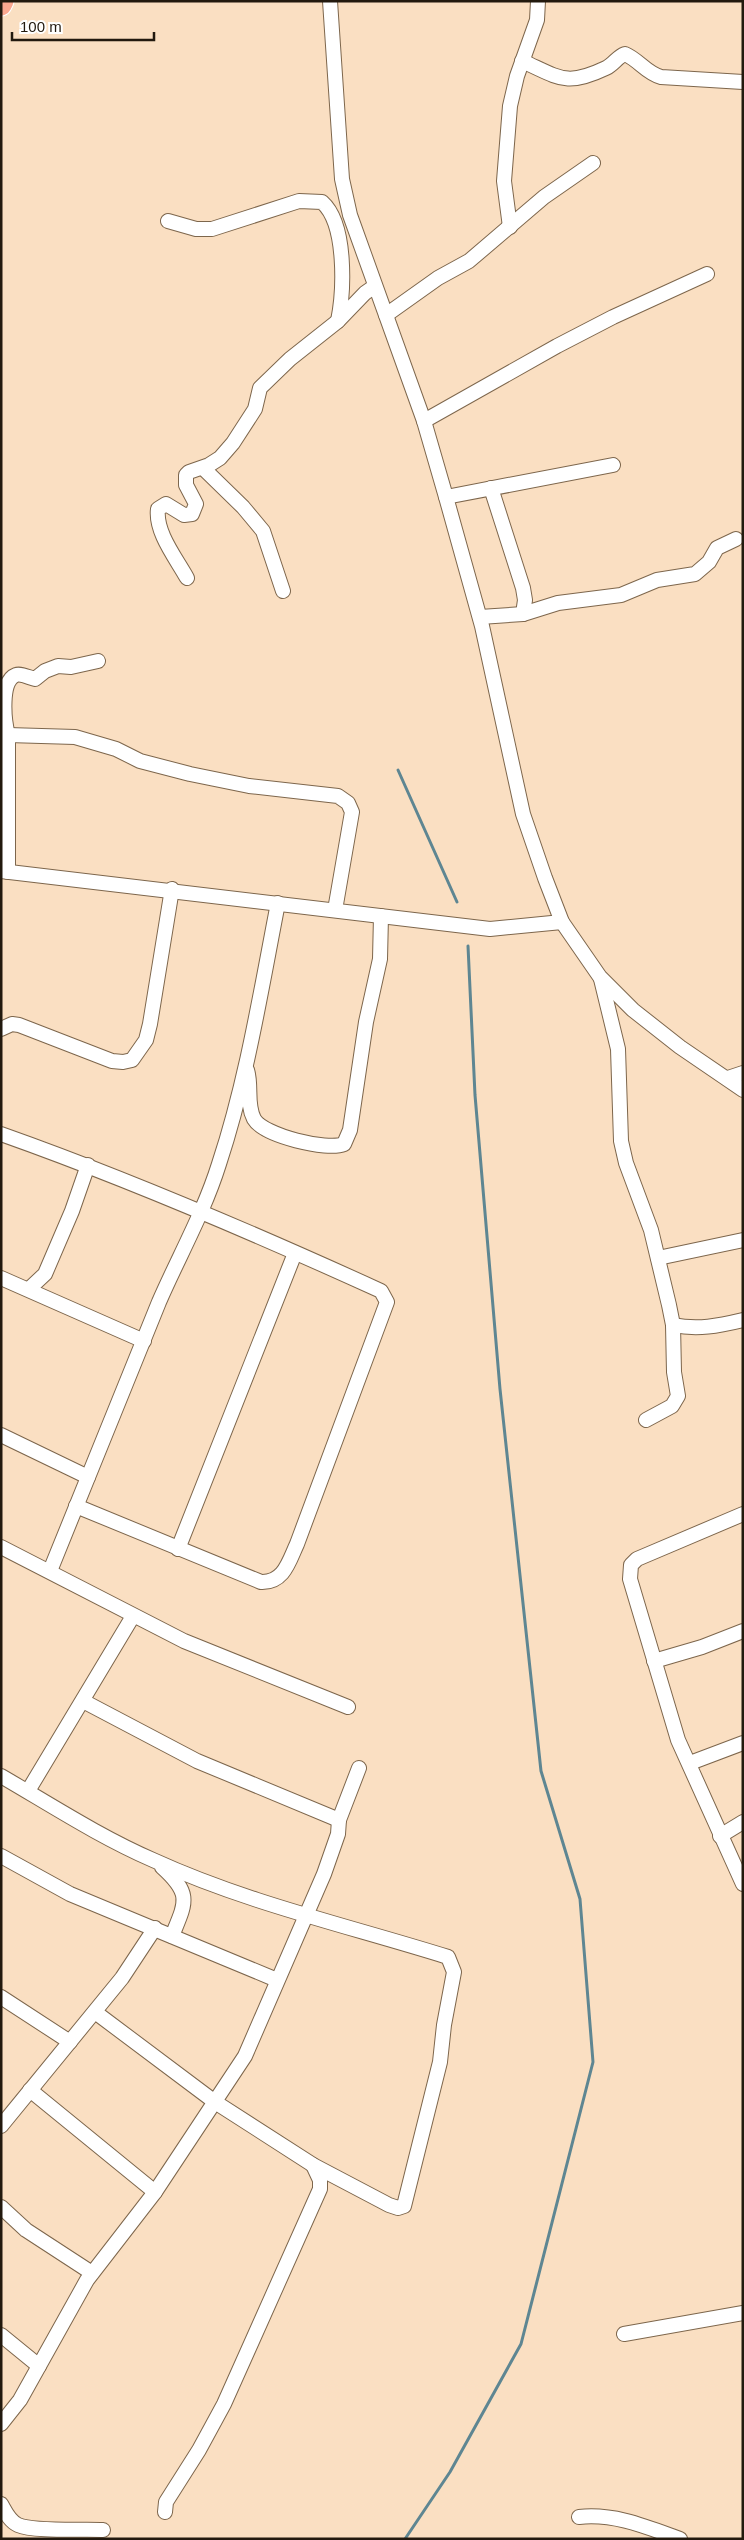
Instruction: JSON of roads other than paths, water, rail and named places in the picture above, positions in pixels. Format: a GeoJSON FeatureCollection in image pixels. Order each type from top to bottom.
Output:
{"type":"FeatureCollection","features":[{"type":"Feature","properties":{"kind":"highway"},"geometry":{"type":"LineString","coordinates":[[1,5],[3,1]]}},
{"type":"Feature","properties":{"kind":"street"},"geometry":{"type":"LineString","coordinates":[[330,1],[342,178],[350,216],[424,421],[480,617],[523,814],[562,922],[600,977],[633,1010],[680,1047],[743,1090]]}},
{"type":"Feature","properties":{"kind":"street"},"geometry":{"type":"LineString","coordinates":[[510,226],[504,181],[510,106],[522,61],[537,20],[538,1]]}},
{"type":"Feature","properties":{"kind":"street"},"geometry":{"type":"LineString","coordinates":[[522,61],[565,80],[573,80],[606,68],[625,54],[634,58],[653,75],[743,82]]}},
{"type":"Feature","properties":{"kind":"street"},"geometry":{"type":"LineString","coordinates":[[386,315],[438,278],[468,261],[544,197],[593,163]]}},
{"type":"Feature","properties":{"kind":"street"},"geometry":{"type":"LineString","coordinates":[[168,220],[196,229],[212,229],[300,202],[322,202],[332,213],[341,254],[342,303],[338,321]]}},
{"type":"Feature","properties":{"kind":"street"},"geometry":{"type":"LineString","coordinates":[[424,421],[565,341],[707,274]]}},
{"type":"Feature","properties":{"kind":"street"},"geometry":{"type":"LineString","coordinates":[[187,578],[164,535],[157,512],[161,505],[166,504],[184,515],[192,514],[196,504],[185,479],[189,472],[215,462],[233,444],[255,409],[260,388],[290,359],[338,321],[365,293],[375,286]]}},
{"type":"Feature","properties":{"kind":"street"},"geometry":{"type":"LineString","coordinates":[[446,497],[586,468],[613,465]]}},
{"type":"Feature","properties":{"kind":"street"},"geometry":{"type":"LineString","coordinates":[[203,468],[249,513],[263,531],[283,590]]}},
{"type":"Feature","properties":{"kind":"street"},"geometry":{"type":"LineString","coordinates":[[491,488],[523,588],[525,600],[523,614]]}},
{"type":"Feature","properties":{"kind":"street"},"geometry":{"type":"LineString","coordinates":[[480,617],[523,614],[558,603],[621,595],[657,580],[695,574],[703,570],[717,548],[736,539]]}},
{"type":"Feature","properties":{"kind":"street"},"geometry":{"type":"LineString","coordinates":[[98,661],[72,667],[58,666],[35,679],[19,674],[12,677],[6,684],[4,697],[8,735],[5,871],[490,930],[562,922]]}},
{"type":"Feature","properties":{"kind":"street"},"geometry":{"type":"LineString","coordinates":[[8,735],[75,737],[102,744],[140,761],[190,774],[249,786],[338,796],[348,803],[352,812],[336,910]]}},
{"type":"Feature","properties":{"kind":"street"},"geometry":{"type":"LineString","coordinates":[[1,1029],[12,1024],[19,1025],[112,1061],[123,1062],[132,1060],[146,1040],[150,1024],[172,890]]}},
{"type":"Feature","properties":{"kind":"street"},"geometry":{"type":"LineString","coordinates":[[50,1571],[109,1422],[202,1211],[219,1165],[246,1064],[278,903]]}},
{"type":"Feature","properties":{"kind":"street"},"geometry":{"type":"LineString","coordinates":[[246,1064],[250,1087],[250,1109],[256,1122],[271,1133],[281,1137],[334,1146],[344,1144],[350,1130],[366,1022],[380,959],[380,916]]}},
{"type":"Feature","properties":{"kind":"street"},"geometry":{"type":"LineString","coordinates":[[600,977],[618,1049],[619,1117],[623,1148],[632,1181],[651,1230],[673,1325],[674,1372],[678,1396],[672,1406],[646,1420]]}},
{"type":"Feature","properties":{"kind":"street"},"geometry":{"type":"LineString","coordinates":[[728,1078],[743,1073]]}},
{"type":"Feature","properties":{"kind":"street"},"geometry":{"type":"LineString","coordinates":[[1,1134],[88,1165],[202,1211],[381,1291],[387,1302],[297,1544],[283,1573],[277,1579],[266,1582],[178,1549],[76,1506]]}},
{"type":"Feature","properties":{"kind":"street"},"geometry":{"type":"LineString","coordinates":[[29,1289],[45,1274],[72,1211],[88,1165]]}},
{"type":"Feature","properties":{"kind":"street"},"geometry":{"type":"LineString","coordinates":[[658,1258],[743,1240]]}},
{"type":"Feature","properties":{"kind":"street"},"geometry":{"type":"LineString","coordinates":[[178,1549],[295,1253]]}},
{"type":"Feature","properties":{"kind":"street"},"geometry":{"type":"LineString","coordinates":[[1,1278],[144,1341]]}},
{"type":"Feature","properties":{"kind":"street"},"geometry":{"type":"LineString","coordinates":[[673,1325],[691,1329],[706,1328],[743,1320]]}},
{"type":"Feature","properties":{"kind":"street"},"geometry":{"type":"LineString","coordinates":[[1,1435],[88,1478]]}},
{"type":"Feature","properties":{"kind":"street"},"geometry":{"type":"LineString","coordinates":[[743,1514],[643,1556],[632,1565],[630,1579],[678,1740],[717,1822],[720,1836],[743,1884]]}},
{"type":"Feature","properties":{"kind":"street"},"geometry":{"type":"LineString","coordinates":[[1,1547],[184,1641],[348,1707]]}},
{"type":"Feature","properties":{"kind":"street"},"geometry":{"type":"LineString","coordinates":[[28,1792],[133,1616]]}},
{"type":"Feature","properties":{"kind":"street"},"geometry":{"type":"LineString","coordinates":[[654,1661],[702,1647],[743,1631]]}},
{"type":"Feature","properties":{"kind":"street"},"geometry":{"type":"LineString","coordinates":[[83,1701],[197,1761],[339,1820]]}},
{"type":"Feature","properties":{"kind":"street"},"geometry":{"type":"LineString","coordinates":[[690,1763],[743,1743]]}},
{"type":"Feature","properties":{"kind":"street"},"geometry":{"type":"LineString","coordinates":[[1,2424],[20,2400],[92,2274],[155,2192],[244,2056],[306,1915],[338,1834],[339,1820],[359,1768]]}},
{"type":"Feature","properties":{"kind":"street"},"geometry":{"type":"LineString","coordinates":[[1,1776],[155,1862],[235,1892],[448,1957],[454,1972],[436,2083],[404,2206],[398,2208],[389,2205],[313,2165],[215,2102],[95,2012]]}},
{"type":"Feature","properties":{"kind":"street"},"geometry":{"type":"LineString","coordinates":[[720,1836],[743,1822]]}},
{"type":"Feature","properties":{"kind":"street"},"geometry":{"type":"LineString","coordinates":[[1,1856],[70,1894],[276,1980]]}},
{"type":"Feature","properties":{"kind":"street"},"geometry":{"type":"LineString","coordinates":[[155,1862],[178,1881],[184,1896],[183,1908],[172,1936]]}},
{"type":"Feature","properties":{"kind":"street"},"geometry":{"type":"LineString","coordinates":[[1,2126],[122,1978],[154,1928]]}},
{"type":"Feature","properties":{"kind":"street"},"geometry":{"type":"LineString","coordinates":[[1,1998],[70,2042]]}},
{"type":"Feature","properties":{"kind":"street"},"geometry":{"type":"LineString","coordinates":[[30,2090],[155,2192]]}},
{"type":"Feature","properties":{"kind":"street"},"geometry":{"type":"LineString","coordinates":[[165,2512],[166,2502],[200,2450],[224,2404],[320,2189],[320,2180],[313,2165]]}},
{"type":"Feature","properties":{"kind":"street"},"geometry":{"type":"LineString","coordinates":[[1,2208],[26,2230],[92,2274]]}},
{"type":"Feature","properties":{"kind":"street"},"geometry":{"type":"LineString","coordinates":[[624,2334],[743,2313]]}},
{"type":"Feature","properties":{"kind":"street"},"geometry":{"type":"LineString","coordinates":[[1,2335],[39,2366]]}},
{"type":"Feature","properties":{"kind":"street"},"geometry":{"type":"LineString","coordinates":[[1,2504],[7,2515],[19,2525],[77,2530],[103,2530]]}},
{"type":"Feature","properties":{"kind":"street"},"geometry":{"type":"LineString","coordinates":[[579,2517],[629,2521],[680,2539]]}},
{"type":"Feature","properties":{"kind":"waterway"},"geometry":{"type":"LineString","coordinates":[[398,770],[457,902]]}},
{"type":"Feature","properties":{"kind":"waterway"},"geometry":{"type":"LineString","coordinates":[[405,2539],[450,2472],[521,2344],[593,2062],[580,1899],[541,1771],[500,1389],[475,1095],[468,946]]}}]}
